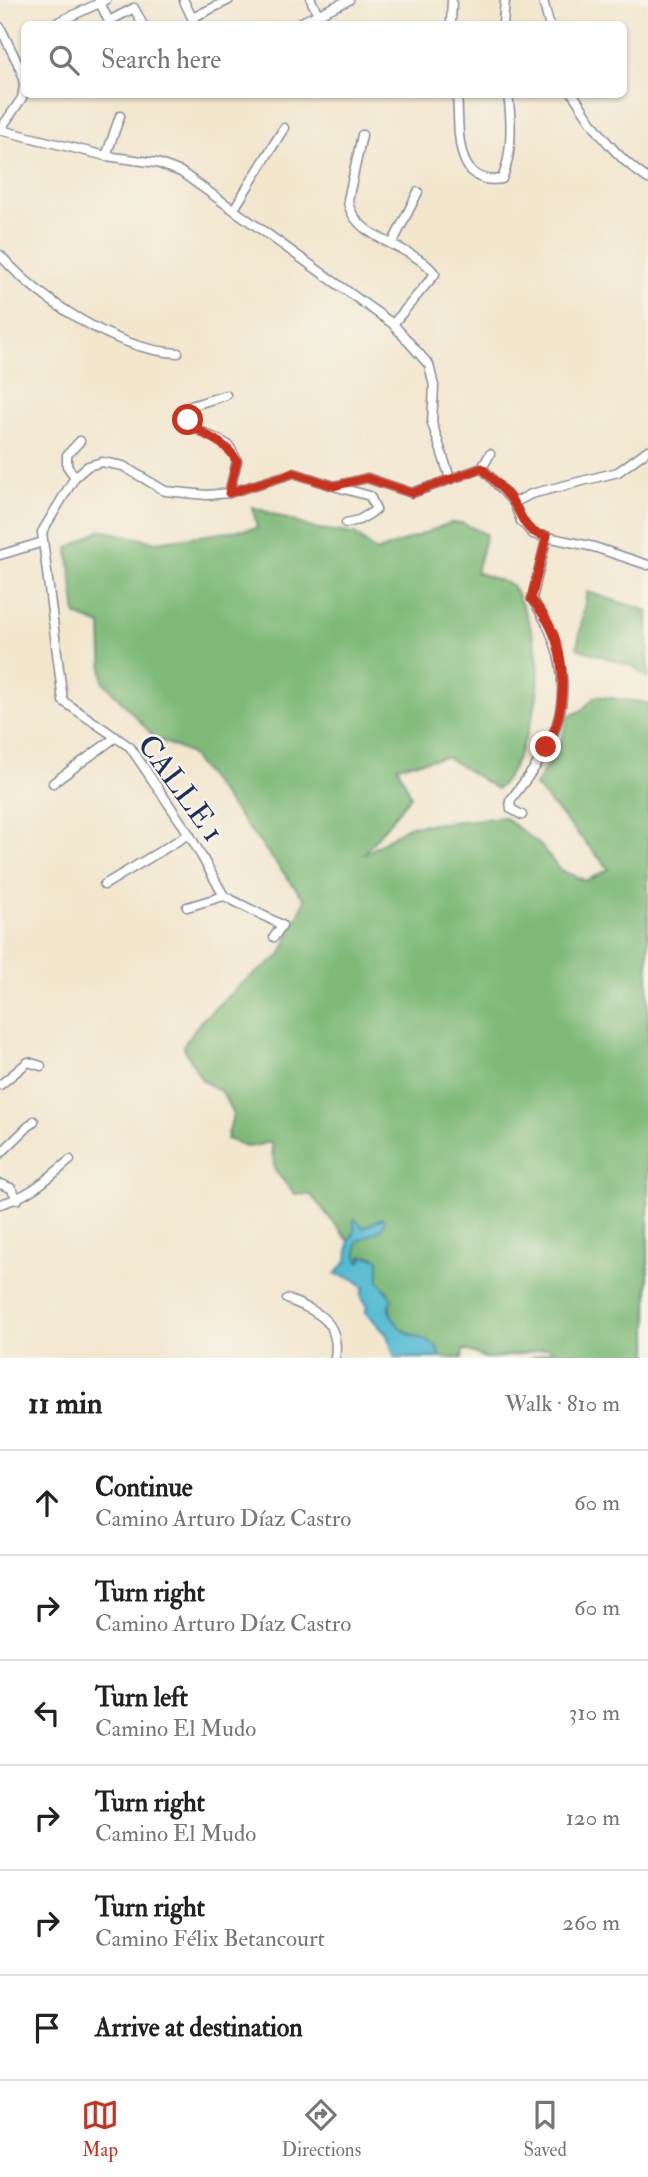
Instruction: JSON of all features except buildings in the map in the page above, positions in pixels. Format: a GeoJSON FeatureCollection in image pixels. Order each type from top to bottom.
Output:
{"type":"FeatureCollection","features":[{"type":"Feature","properties":{"kind":"street"},"geometry":{"type":"LineString","coordinates":[[184,1],[194,21],[229,0]]}},
{"type":"Feature","properties":{"kind":"street"},"geometry":{"type":"LineString","coordinates":[[311,0],[321,21]]}},
{"type":"Feature","properties":{"kind":"street"},"geometry":{"type":"LineString","coordinates":[[304,21],[349,0]]}},
{"type":"Feature","properties":{"kind":"street"},"geometry":{"type":"LineString","coordinates":[[451,21],[452,0]]}},
{"type":"Feature","properties":{"kind":"street"},"geometry":{"type":"LineString","coordinates":[[503,21],[505,0]]}},
{"type":"Feature","properties":{"kind":"street"},"geometry":{"type":"LineString","coordinates":[[543,0],[548,21]]}},
{"type":"Feature","properties":{"kind":"street"},"geometry":{"type":"LineString","coordinates":[[60,21],[102,1],[108,21]]}},
{"type":"Feature","properties":{"kind":"street"},"geometry":{"type":"LineString","coordinates":[[112,21],[134,8],[141,21]]}},
{"type":"Feature","properties":{"kind":"street"},"geometry":{"type":"LineString","coordinates":[[0,27],[21,70]]}},
{"type":"Feature","properties":{"kind":"street"},"geometry":{"type":"LineString","coordinates":[[22,98],[0,130],[106,156],[169,166],[234,209],[310,268],[393,324],[429,365],[434,386],[432,423],[450,478]]}},
{"type":"Feature","properties":{"kind":"street"},"geometry":{"type":"LineString","coordinates":[[457,98],[463,159],[470,173],[491,181],[502,179],[509,163],[511,117],[509,98]]}},
{"type":"Feature","properties":{"kind":"street"},"geometry":{"type":"LineString","coordinates":[[576,98],[602,140],[648,179]]}},
{"type":"Feature","properties":{"kind":"street"},"geometry":{"type":"LineString","coordinates":[[106,156],[120,116]]}},
{"type":"Feature","properties":{"kind":"street"},"geometry":{"type":"LineString","coordinates":[[234,209],[284,128]]}},
{"type":"Feature","properties":{"kind":"street"},"geometry":{"type":"LineString","coordinates":[[362,135],[348,200],[349,210],[370,230],[435,274],[432,281],[393,324]]}},
{"type":"Feature","properties":{"kind":"street"},"geometry":{"type":"LineString","coordinates":[[392,244],[418,191]]}},
{"type":"Feature","properties":{"kind":"street"},"geometry":{"type":"LineString","coordinates":[[0,255],[17,274],[59,306],[139,347],[178,353]]}},
{"type":"Feature","properties":{"kind":"street"},"geometry":{"type":"LineString","coordinates":[[226,395],[191,406],[187,413],[188,420],[195,428],[229,447],[237,461],[229,493]]}},
{"type":"Feature","properties":{"kind":"street"},"geometry":{"type":"LineString","coordinates":[[75,477],[67,466],[67,455],[80,442]]}},
{"type":"Feature","properties":{"kind":"street"},"geometry":{"type":"LineString","coordinates":[[514,503],[531,495],[618,472],[648,450]]}},
{"type":"Feature","properties":{"kind":"street"},"geometry":{"type":"LineString","coordinates":[[334,486],[367,478],[412,493],[482,468],[489,454]]}},
{"type":"Feature","properties":{"kind":"street"},"geometry":{"type":"LineString","coordinates":[[0,555],[43,542],[42,532],[75,477],[88,466],[102,462],[123,466],[139,473],[165,491],[229,493],[294,473],[370,496],[376,510],[359,520],[346,523]]}},
{"type":"Feature","properties":{"kind":"street"},"geometry":{"type":"LineString","coordinates":[[482,468],[514,503],[521,521],[534,534],[594,547],[648,565]]}},
{"type":"Feature","properties":{"kind":"street"},"geometry":{"type":"LineString","coordinates":[[522,815],[511,809],[510,801],[552,738],[562,703],[559,650],[550,625],[531,599],[547,536]]}},
{"type":"Feature","properties":{"kind":"street","name":"CALLE 1"},"geometry":{"type":"LineString","coordinates":[[43,542],[63,701],[130,747],[189,834],[224,895]]}},
{"type":"Feature","properties":{"kind":"street"},"geometry":{"type":"LineString","coordinates":[[53,783],[116,737]]}},
{"type":"Feature","properties":{"kind":"street"},"geometry":{"type":"LineString","coordinates":[[104,885],[189,834]]}},
{"type":"Feature","properties":{"kind":"street"},"geometry":{"type":"LineString","coordinates":[[187,907],[224,895],[282,925],[274,937]]}},
{"type":"Feature","properties":{"kind":"street"},"geometry":{"type":"LineString","coordinates":[[0,1085],[28,1062],[41,1066]]}},
{"type":"Feature","properties":{"kind":"street"},"geometry":{"type":"LineString","coordinates":[[0,1154],[34,1121]]}},
{"type":"Feature","properties":{"kind":"street"},"geometry":{"type":"LineString","coordinates":[[0,1204],[18,1199],[70,1160]]}},
{"type":"Feature","properties":{"kind":"street"},"geometry":{"type":"LineString","coordinates":[[0,1184],[11,1188],[18,1199]]}},
{"type":"Feature","properties":{"kind":"street"},"geometry":{"type":"LineString","coordinates":[[287,1299],[320,1313],[329,1322],[336,1350],[335,1358]]}},
{"type":"Feature","properties":{"kind":"green space"},"geometry":{"type":"Polygon","coordinates":[[[253,507],[312,528],[355,534],[376,552],[450,523],[462,523],[486,534],[476,572],[512,585],[530,625],[538,663],[536,702],[523,744],[506,779],[497,789],[446,757],[397,766],[411,795],[363,855],[409,826],[504,817],[540,845],[560,870],[586,881],[609,869],[535,786],[560,743],[568,717],[582,710],[596,696],[648,703],[648,1358],[531,1358],[553,1350],[548,1347],[493,1358],[463,1350],[462,1358],[440,1358],[437,1347],[402,1330],[392,1318],[389,1293],[379,1282],[375,1257],[361,1256],[360,1262],[356,1257],[360,1238],[382,1229],[377,1223],[363,1228],[355,1220],[355,1231],[349,1241],[311,1195],[295,1194],[275,1171],[271,1142],[249,1147],[227,1139],[233,1115],[223,1093],[202,1080],[183,1046],[200,1022],[242,983],[280,956],[305,900],[189,753],[155,738],[103,681],[101,625],[76,615],[68,548],[101,530],[156,542],[257,528],[253,507]]]}},
{"type":"Feature","properties":{"kind":"green space"},"geometry":{"type":"Polygon","coordinates":[[[587,592],[648,611],[648,678],[634,667],[577,648],[587,592]]]}},
{"type":"Feature","properties":{"kind":"water"},"geometry":{"type":"Polygon","coordinates":[[[382,1218],[385,1221],[382,1229],[357,1242],[357,1258],[360,1262],[364,1256],[379,1259],[379,1281],[392,1299],[389,1310],[394,1320],[404,1331],[436,1346],[440,1358],[395,1358],[387,1335],[366,1312],[367,1306],[361,1295],[364,1288],[354,1279],[335,1274],[347,1261],[349,1241],[355,1231],[353,1221],[355,1219],[363,1228],[382,1218]]]}},
{"type":"Feature","properties":{"kind":"route"},"geometry":{"type":"LineString","coordinates":[[188,420],[195,428],[229,447],[237,461],[229,493],[294,473],[334,486],[367,478],[412,493],[482,468],[514,503],[521,521],[534,534],[547,536],[531,599],[550,625],[559,650],[562,703],[552,738],[546,747]]}}]}
